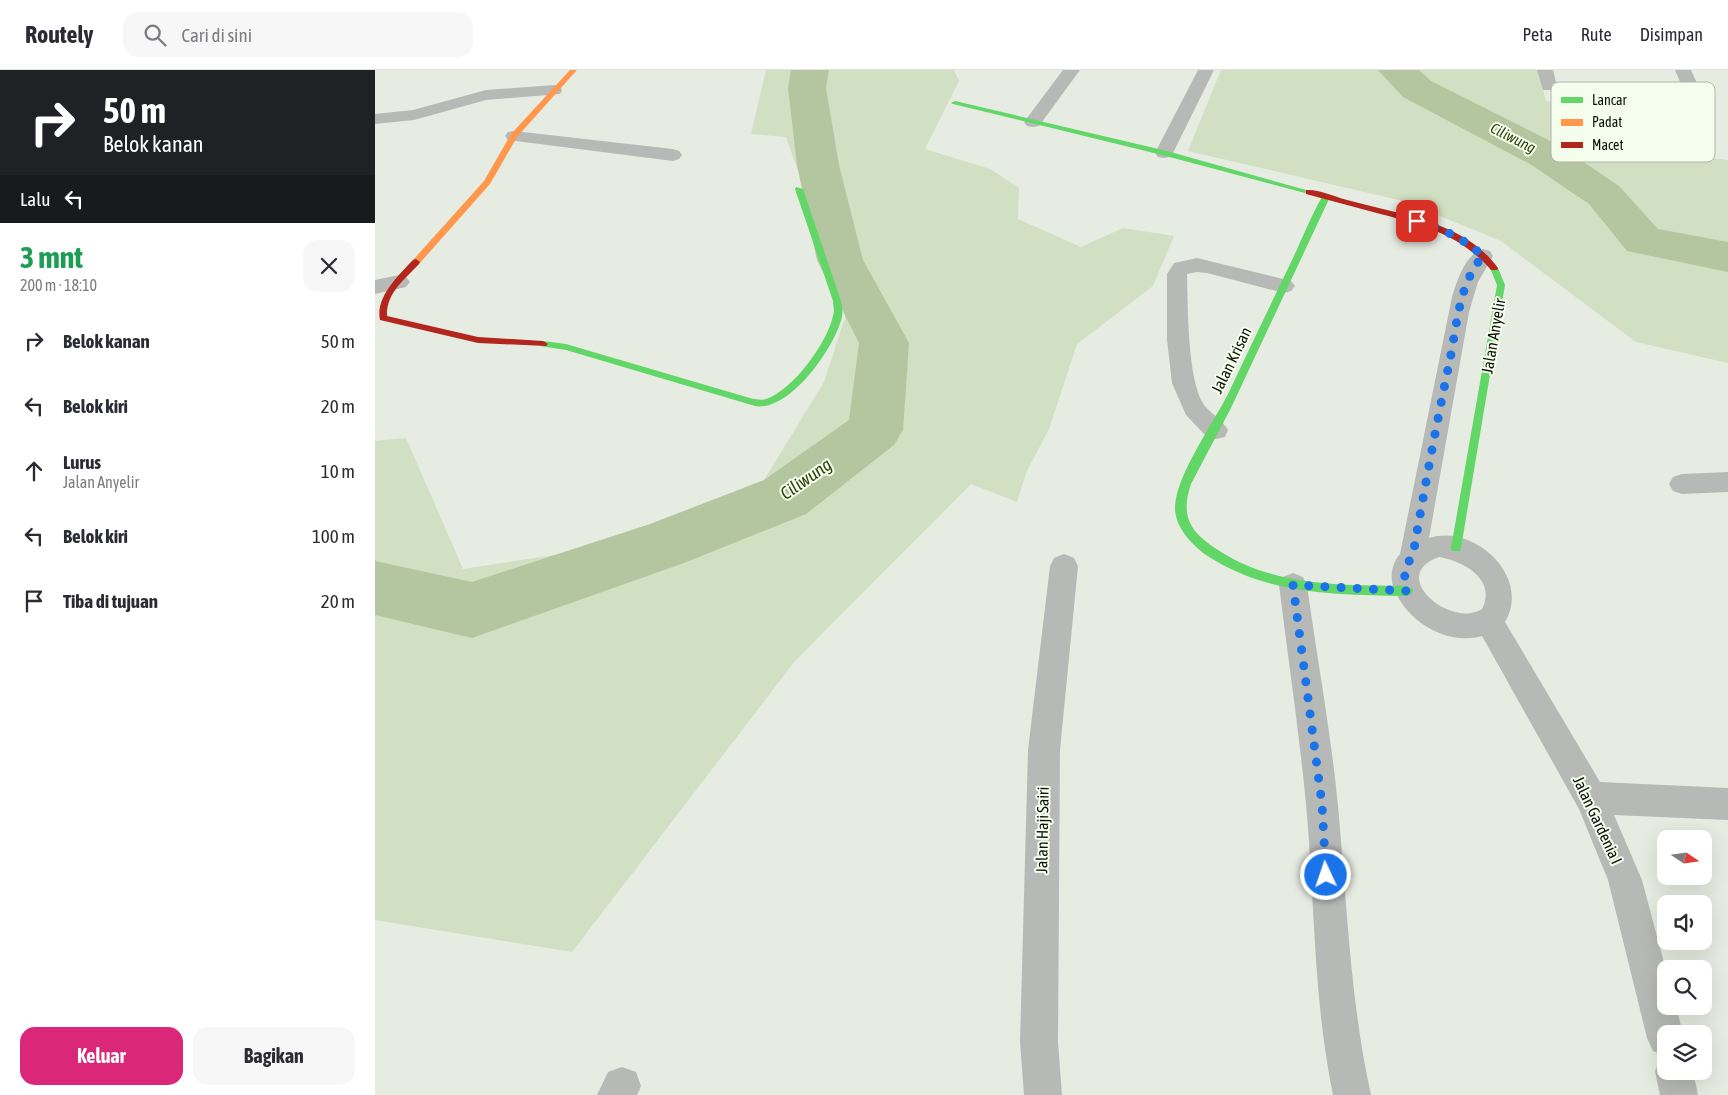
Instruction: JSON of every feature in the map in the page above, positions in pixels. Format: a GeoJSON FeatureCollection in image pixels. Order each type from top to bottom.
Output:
{"type":"FeatureCollection","features":[{"type":"Feature","properties":{"kind":"street"},"geometry":{"type":"LineString","coordinates":[[574,70],[514,136],[487,182],[385,297],[381,308],[383,318],[478,340],[558,345],[743,400],[765,403],[785,393],[801,376],[816,357],[831,331],[838,314],[837,301],[799,189]]}},
{"type":"Feature","properties":{"kind":"street"},"geometry":{"type":"LineString","coordinates":[[1033,122],[1072,70]]}},
{"type":"Feature","properties":{"kind":"street"},"geometry":{"type":"LineString","coordinates":[[1164,153],[1207,70]]}},
{"type":"Feature","properties":{"kind":"street"},"geometry":{"type":"LineString","coordinates":[[1683,70],[1688,82]]}},
{"type":"Feature","properties":{"kind":"street"},"geometry":{"type":"LineString","coordinates":[[375,119],[386,120],[413,116],[493,94],[554,90]]}},
{"type":"Feature","properties":{"kind":"street","name":"Jalan Anyelir"},"geometry":{"type":"LineString","coordinates":[[955,103],[1164,153],[1444,230],[1464,240],[1483,256],[1495,268],[1499,276],[1501,285],[1500,300],[1456,548]]}},
{"type":"Feature","properties":{"kind":"street"},"geometry":{"type":"LineString","coordinates":[[514,136],[673,155]]}},
{"type":"Feature","properties":{"kind":"street","name":"Jalan Krisan"},"geometry":{"type":"LineString","coordinates":[[1293,585],[1271,582],[1230,567],[1211,554],[1193,537],[1180,509],[1182,493],[1216,430],[1326,197]]}},
{"type":"Feature","properties":{"kind":"street"},"geometry":{"type":"LineString","coordinates":[[1413,555],[1432,442],[1461,303],[1471,273],[1483,256]]}},
{"type":"Feature","properties":{"kind":"street"},"geometry":{"type":"LineString","coordinates":[[1216,430],[1195,409],[1184,383],[1178,340],[1177,274],[1181,268],[1197,265],[1285,286]]}},
{"type":"Feature","properties":{"kind":"street"},"geometry":{"type":"LineString","coordinates":[[375,287],[399,282]]}},
{"type":"Feature","properties":{"kind":"street"},"geometry":{"type":"LineString","coordinates":[[1682,484],[1728,482]]}},
{"type":"Feature","properties":{"kind":"street"},"geometry":{"type":"LineString","coordinates":[[1439,546],[1456,548],[1470,554],[1483,563],[1493,574],[1500,600],[1496,611],[1488,620],[1475,626],[1443,623],[1427,615],[1415,604],[1407,591],[1404,577],[1406,565],[1413,555],[1424,548],[1439,546]]}},
{"type":"Feature","properties":{"kind":"street","name":"Jalan Haji Sairi"},"geometry":{"type":"LineString","coordinates":[[1043,1095],[1039,1042],[1044,750],[1064,566]]}},
{"type":"Feature","properties":{"kind":"street"},"geometry":{"type":"LineString","coordinates":[[1352,1095],[1344,1057],[1333,968],[1322,804],[1293,585],[1407,591]]}},
{"type":"Feature","properties":{"kind":"street","name":"Jalan Gardenia I"},"geometry":{"type":"LineString","coordinates":[[1488,620],[1591,798],[1625,880],[1663,1025]]}},
{"type":"Feature","properties":{"kind":"street"},"geometry":{"type":"LineString","coordinates":[[1591,798],[1728,804]]}},
{"type":"Feature","properties":{"kind":"street"},"geometry":{"type":"LineString","coordinates":[[1676,1080],[1679,1095]]}},
{"type":"Feature","properties":{"kind":"green space"},"geometry":{"type":"Polygon","coordinates":[[[766,70],[954,70],[959,81],[925,149],[990,169],[1019,188],[1018,219],[1081,247],[1123,228],[1174,236],[1153,286],[1077,344],[1049,429],[1026,473],[1017,502],[971,484],[795,661],[572,952],[375,920],[375,441],[406,438],[463,569],[600,548],[761,485],[824,382],[847,311],[786,137],[751,134],[766,70]]]}},
{"type":"Feature","properties":{"kind":"green space"},"geometry":{"type":"Polygon","coordinates":[[[1221,70],[1538,70],[1546,101],[1551,102],[1551,162],[1715,162],[1715,158],[1728,160],[1728,363],[1636,342],[1501,241],[1403,201],[1188,151],[1221,70]]]}},
{"type":"Feature","properties":{"kind":"waterway","name":"Ciliwung"},"geometry":{"type":"LineString","coordinates":[[375,588],[472,610],[663,545],[785,497],[875,430],[884,343],[840,260],[818,165],[807,88],[810,70]]}},
{"type":"Feature","properties":{"kind":"waterway","name":"Ciliwung"},"geometry":{"type":"LineString","coordinates":[[1397,70],[1417,89],[1551,159]]}},
{"type":"Feature","properties":{"kind":"waterway","name":"Ciliwung"},"geometry":{"type":"LineString","coordinates":[[1555,162],[1604,195],[1643,241],[1728,257]]}},
{"type":"Feature","properties":{"kind":"traffic: fast"},"geometry":{"type":"LineString","coordinates":[[955,103],[1164,153],[1309,192]]}},
{"type":"Feature","properties":{"kind":"traffic: fast"},"geometry":{"type":"LineString","coordinates":[[543,344],[566,347],[743,400],[766,403],[777,398],[799,380],[820,354],[834,327],[838,314],[837,301],[799,189]]}},
{"type":"Feature","properties":{"kind":"traffic: fast"},"geometry":{"type":"LineString","coordinates":[[1326,197],[1226,408],[1191,470],[1181,496],[1182,519],[1188,530],[1205,548],[1228,563],[1251,574],[1301,586],[1327,589],[1407,591]]}},
{"type":"Feature","properties":{"kind":"traffic: fast"},"geometry":{"type":"LineString","coordinates":[[1456,548],[1501,285],[1494,268]]}},
{"type":"Feature","properties":{"kind":"traffic: slow"},"geometry":{"type":"LineString","coordinates":[[416,262],[487,182],[514,136],[574,70]]}},
{"type":"Feature","properties":{"kind":"traffic: jam"},"geometry":{"type":"LineString","coordinates":[[1309,192],[1414,220],[1444,231],[1458,237],[1471,246],[1494,268]]}},
{"type":"Feature","properties":{"kind":"traffic: jam"},"geometry":{"type":"LineString","coordinates":[[416,262],[392,287],[384,302],[383,318],[478,340],[543,344]]}},
{"type":"Feature","properties":{"kind":"route"},"geometry":{"type":"LineString","coordinates":[[1326,875],[1322,804],[1293,585],[1407,591],[1404,577],[1406,565],[1413,555],[1432,442],[1461,303],[1471,273],[1483,256],[1455,234],[1417,221]]}}]}
